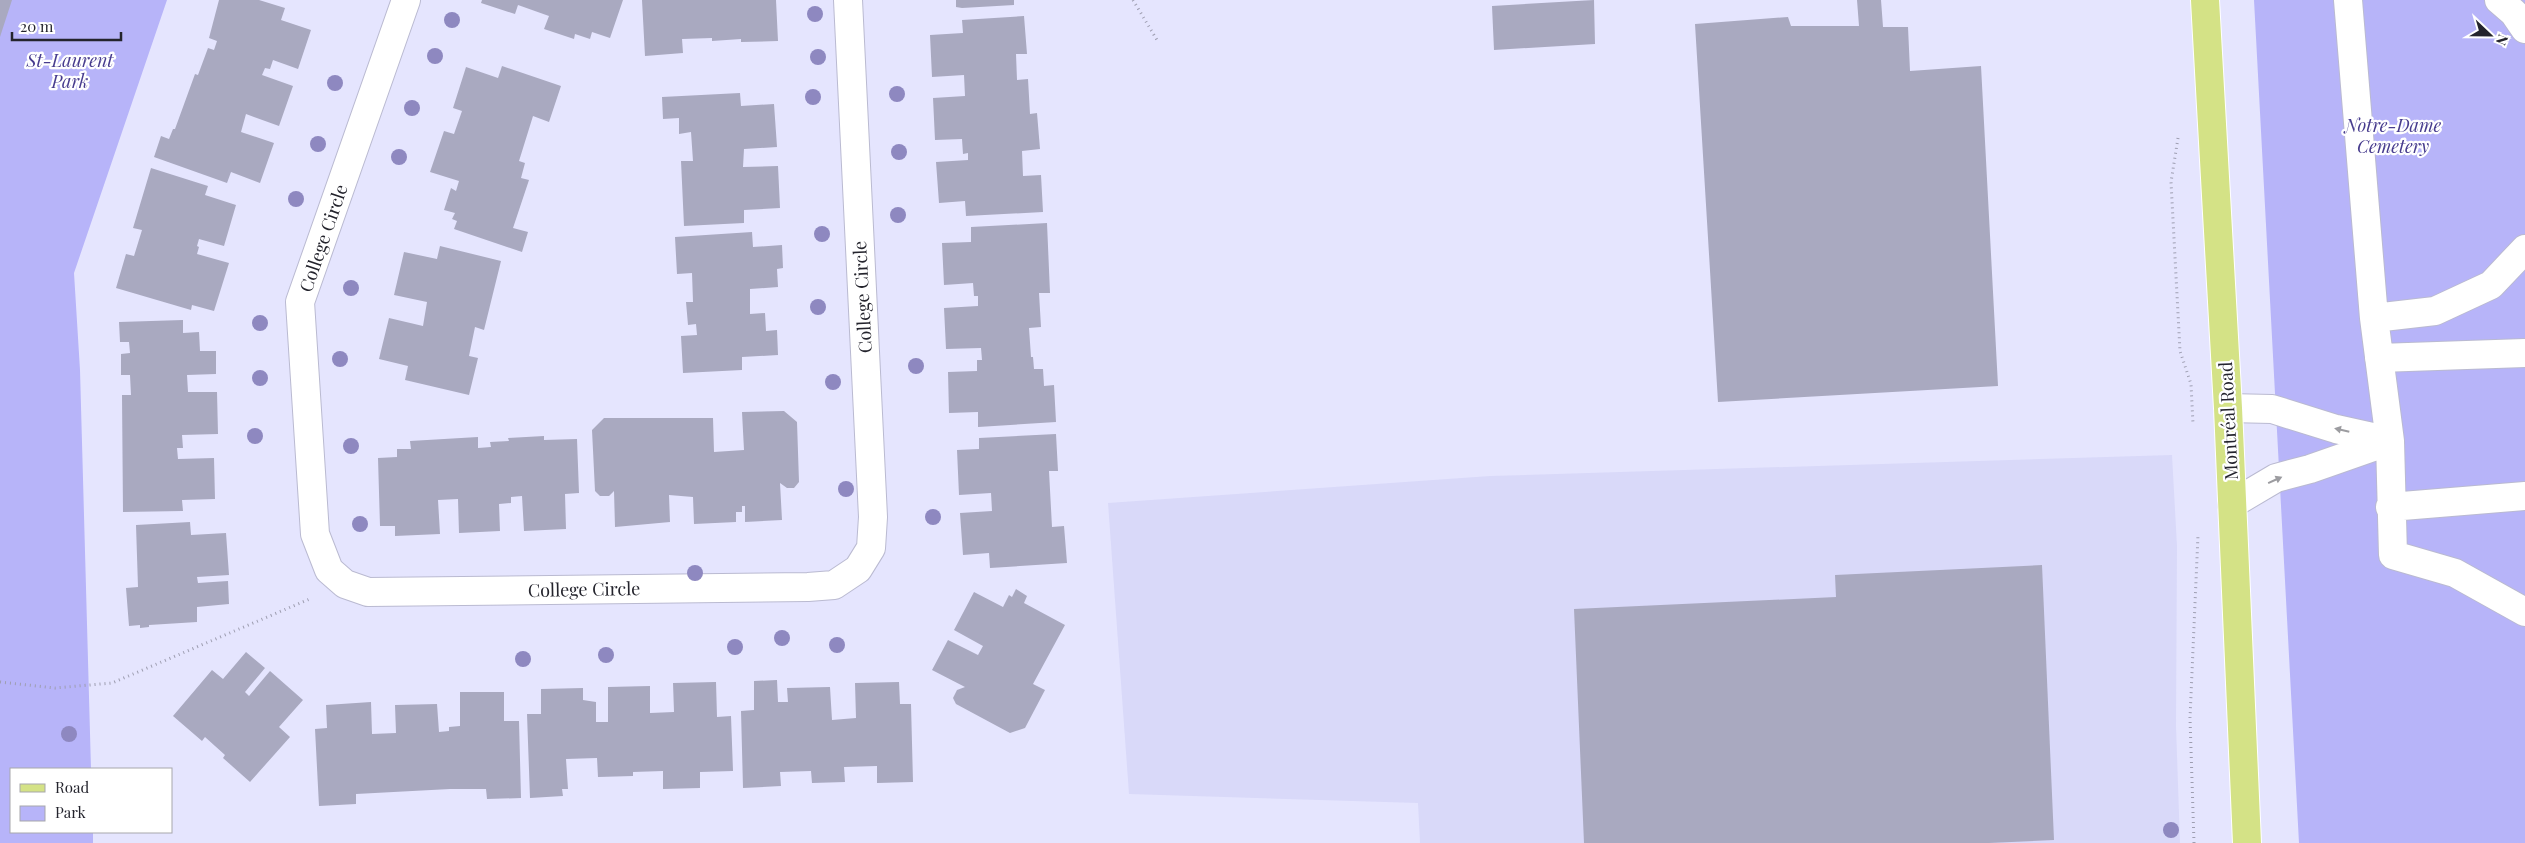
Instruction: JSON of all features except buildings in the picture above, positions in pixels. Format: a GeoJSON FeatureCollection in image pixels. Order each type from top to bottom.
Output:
{"type":"FeatureCollection","features":[{"type":"Feature","properties":{"kind":"main road","name":"Montréal Road"},"geometry":{"type":"LineString","coordinates":[[2205,0],[2228,408],[2247,843]]}},
{"type":"Feature","properties":{"kind":"street","name":"College Circle"},"geometry":{"type":"LineString","coordinates":[[406,0],[300,302],[315,534],[329,570],[345,584],[368,592],[808,587],[834,585],[858,569],[872,548],[873,516],[848,0]]}},
{"type":"Feature","properties":{"kind":"street"},"geometry":{"type":"LineString","coordinates":[[2348,0],[2374,318],[2390,441],[2390,507],[2393,555],[2455,573],[2525,612]]}},
{"type":"Feature","properties":{"kind":"street"},"geometry":{"type":"LineString","coordinates":[[2499,0],[2514,13],[2525,29]]}},
{"type":"Feature","properties":{"kind":"street"},"geometry":{"type":"LineString","coordinates":[[2374,318],[2435,311],[2491,285],[2525,249]]}},
{"type":"Feature","properties":{"kind":"street"},"geometry":{"type":"LineString","coordinates":[[2379,358],[2525,353]]}},
{"type":"Feature","properties":{"kind":"street"},"geometry":{"type":"LineString","coordinates":[[2228,408],[2272,409],[2336,429],[2390,441]]}},
{"type":"Feature","properties":{"kind":"street"},"geometry":{"type":"LineString","coordinates":[[2232,504],[2276,478],[2310,469],[2390,441]]}},
{"type":"Feature","properties":{"kind":"street"},"geometry":{"type":"LineString","coordinates":[[2390,507],[2525,496]]}},
{"type":"Feature","properties":{"kind":"path"},"geometry":{"type":"LineString","coordinates":[[1133,0],[1157,40]]}},
{"type":"Feature","properties":{"kind":"path"},"geometry":{"type":"LineString","coordinates":[[2178,135],[2171,182],[2180,351],[2191,384],[2194,430]]}},
{"type":"Feature","properties":{"kind":"path"},"geometry":{"type":"LineString","coordinates":[[2194,843],[2190,718],[2198,534]]}},
{"type":"Feature","properties":{"kind":"path"},"geometry":{"type":"LineString","coordinates":[[0,682],[55,688],[112,683],[345,584]]}},
{"type":"Feature","properties":{"kind":"shaded area"},"geometry":{"type":"Polygon","coordinates":[[[2172,455],[2177,546],[2176,726],[2180,843],[1420,843],[1418,803],[1129,794],[1108,503],[1490,476],[2172,455]]]}},
{"type":"Feature","properties":{"kind":"green space","name":"St-Laurent Park"},"geometry":{"type":"Polygon","coordinates":[[[0,0],[167,0],[74,273],[80,370],[91,768],[10,768],[10,833],[93,833],[93,843],[0,843],[0,0]]]}},
{"type":"Feature","properties":{"kind":"green space","name":"Notre-Dame Cemetery"},"geometry":{"type":"Polygon","coordinates":[[[2254,0],[2525,0],[2525,843],[2299,843],[2254,0]]]}}]}
